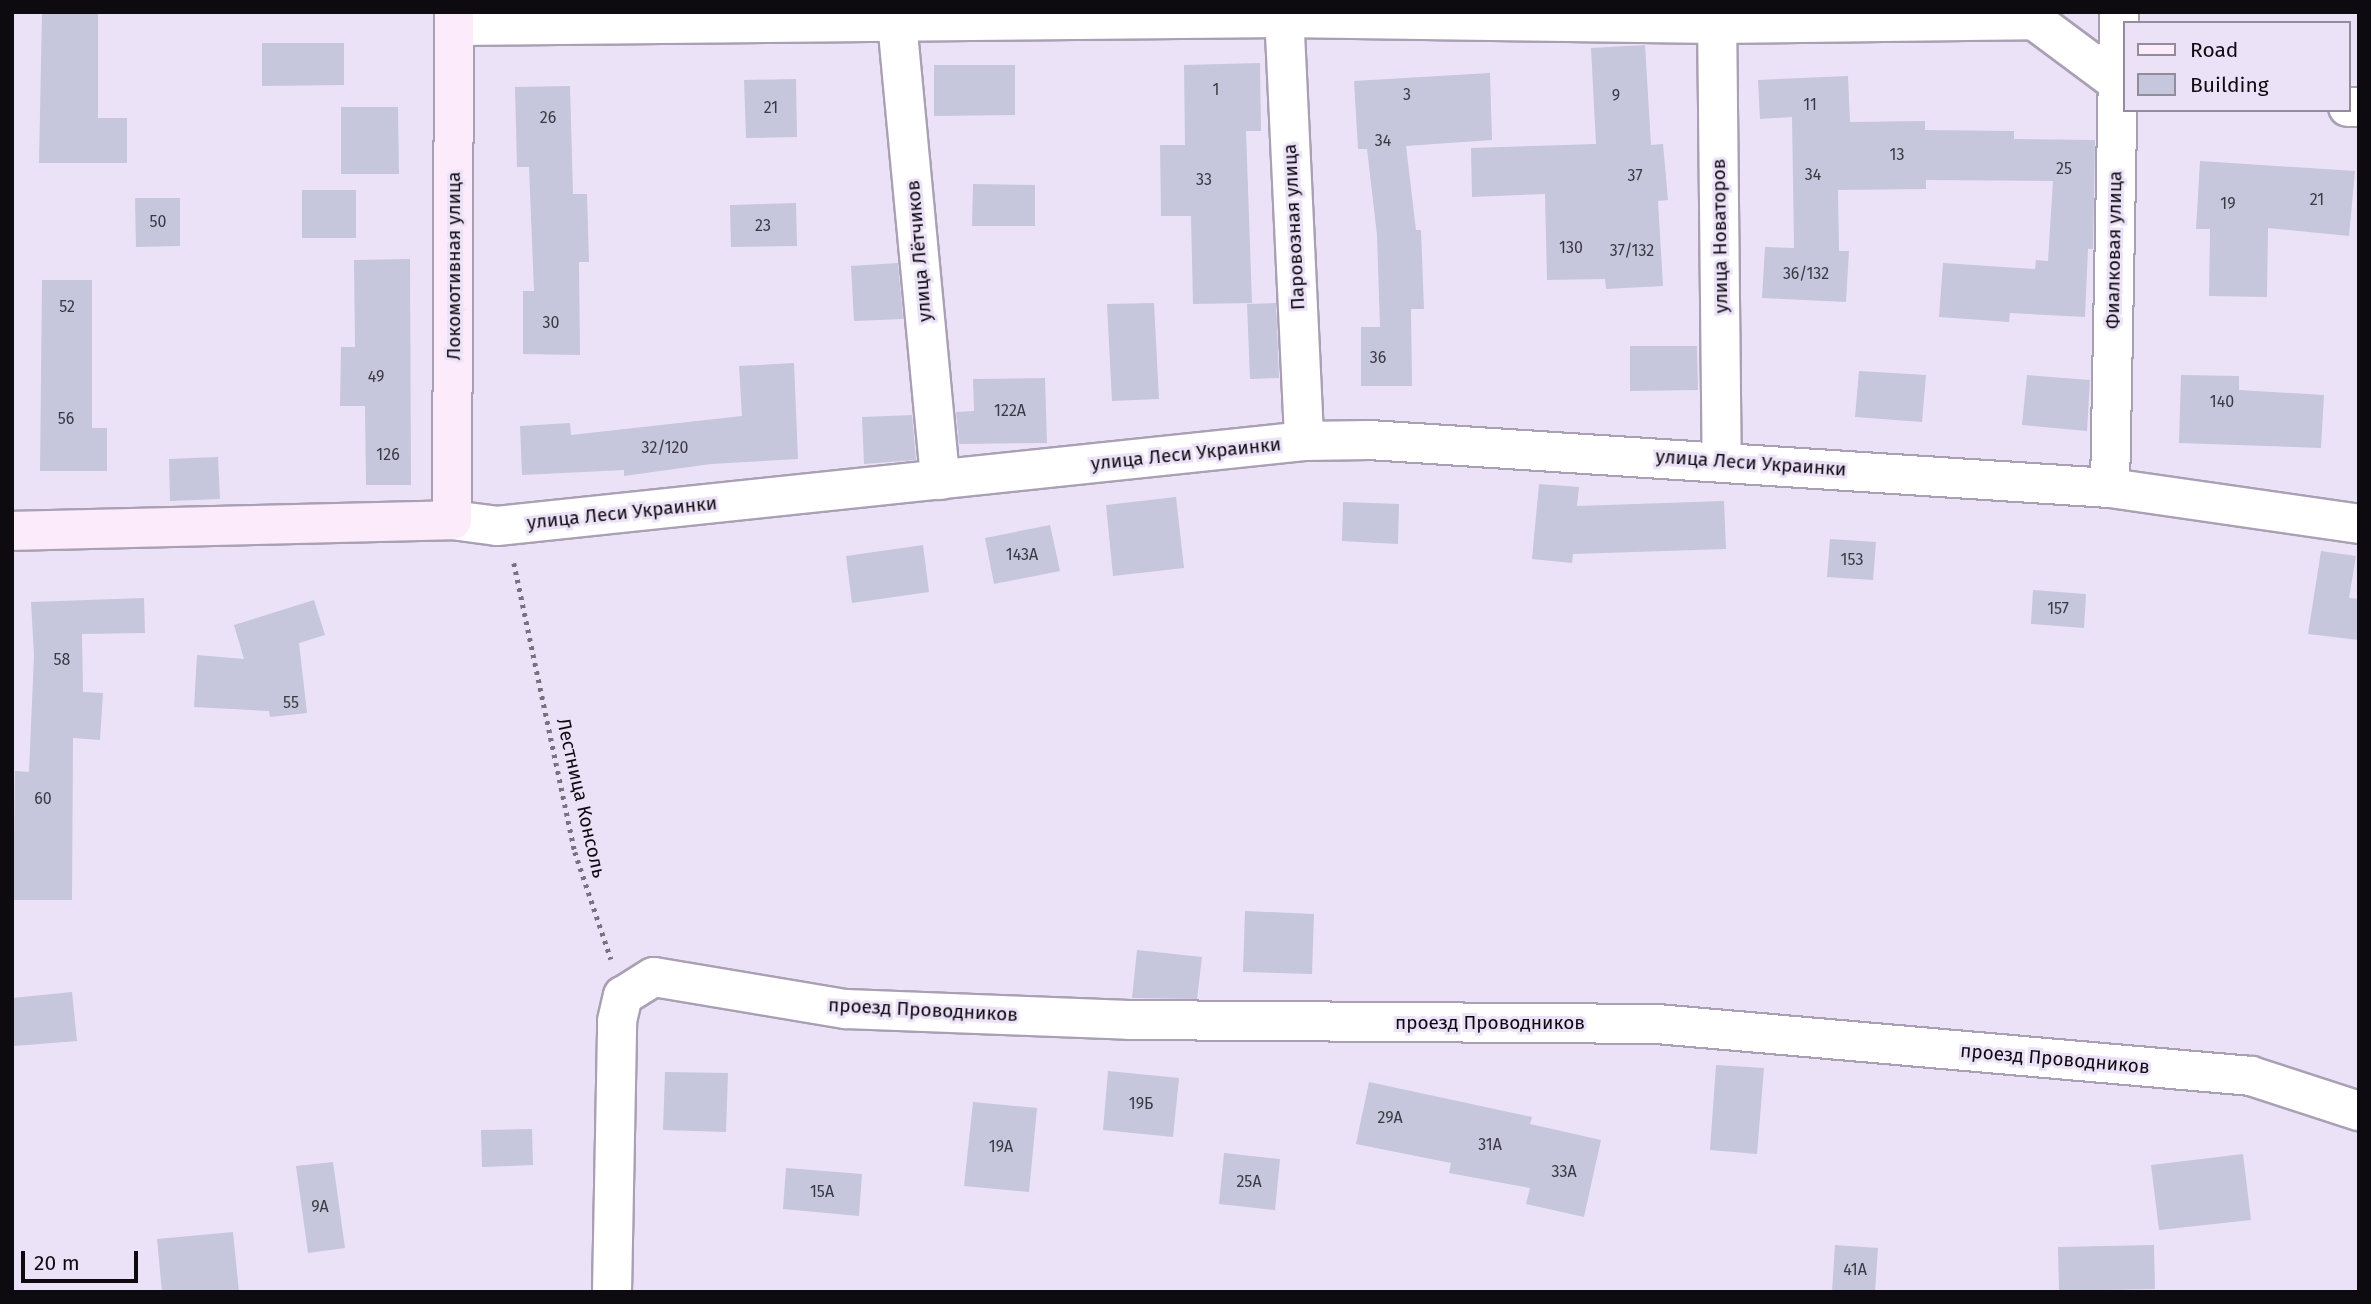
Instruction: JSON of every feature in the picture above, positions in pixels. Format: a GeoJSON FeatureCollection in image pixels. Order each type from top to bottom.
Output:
{"type":"FeatureCollection","features":[{"type":"Feature","properties":{"kind":"main road","name":"Локомотивная улица"},"geometry":{"type":"LineString","coordinates":[[453,520],[455,19]]}},
{"type":"Feature","properties":{"kind":"main road","name":"улица Леси Украинки"},"geometry":{"type":"LineString","coordinates":[[12,531],[453,520]]}},
{"type":"Feature","properties":{"kind":"street","name":"Фиалковая улица"},"geometry":{"type":"LineString","coordinates":[[2110,488],[2120,85],[2119,12]]}},
{"type":"Feature","properties":{"kind":"street"},"geometry":{"type":"LineString","coordinates":[[455,19],[897,22],[1284,15],[2034,20],[2120,85]]}},
{"type":"Feature","properties":{"kind":"street","name":"Паровозная улица"},"geometry":{"type":"LineString","coordinates":[[1284,15],[1304,441]]}},
{"type":"Feature","properties":{"kind":"street","name":"улица Новаторов"},"geometry":{"type":"LineString","coordinates":[[1717,18],[1722,460]]}},
{"type":"Feature","properties":{"kind":"street","name":"улица Лётчиков"},"geometry":{"type":"LineString","coordinates":[[897,22],[940,480]]}},
{"type":"Feature","properties":{"kind":"street","name":"улица Леси Украинки"},"geometry":{"type":"LineString","coordinates":[[453,520],[506,525],[1304,441],[1369,440],[1722,460],[2110,488],[2359,524]]}},
{"type":"Feature","properties":{"kind":"street","name":"проезд Проводников"},"geometry":{"type":"LineString","coordinates":[[611,1292],[617,1021],[623,996],[653,977],[846,1009],[1129,1020],[1657,1024],[2251,1076],[2359,1111]]}},
{"type":"Feature","properties":{"kind":"path","name":"Лестница Консоль"},"geometry":{"type":"LineString","coordinates":[[506,525],[575,852],[611,959]]}},
{"type":"Feature","properties":{"kind":"building"},"geometry":{"type":"Polygon","coordinates":[[[42,12],[98,12],[98,118],[127,118],[127,163],[39,163],[42,12]]]}},
{"type":"Feature","properties":{"kind":"building"},"geometry":{"type":"Polygon","coordinates":[[[262,43],[344,43],[344,85],[262,86],[262,43]]]}},
{"type":"Feature","properties":{"kind":"building"},"geometry":{"type":"Polygon","coordinates":[[[1645,45],[1651,145],[1663,144],[1668,200],[1658,201],[1663,286],[1606,289],[1605,279],[1547,280],[1545,194],[1472,197],[1471,148],[1596,144],[1591,48],[1645,45]]]}},
{"type":"Feature","properties":{"kind":"building"},"geometry":{"type":"Polygon","coordinates":[[[1260,63],[1261,131],[1246,131],[1252,303],[1193,304],[1191,216],[1161,216],[1160,145],[1185,145],[1184,65],[1260,63]]]}},
{"type":"Feature","properties":{"kind":"building"},"geometry":{"type":"Polygon","coordinates":[[[934,65],[1015,65],[1015,115],[934,116],[934,65]]]}},
{"type":"Feature","properties":{"kind":"building"},"geometry":{"type":"Polygon","coordinates":[[[1490,73],[1492,140],[1406,146],[1416,230],[1421,230],[1424,309],[1411,309],[1412,386],[1361,386],[1361,327],[1380,327],[1377,235],[1367,149],[1358,149],[1354,81],[1490,73]]]}},
{"type":"Feature","properties":{"kind":"building"},"geometry":{"type":"Polygon","coordinates":[[[1848,76],[1850,122],[1925,121],[1925,130],[2014,131],[2014,139],[2095,140],[2093,249],[2088,249],[2085,317],[2010,313],[2009,322],[1939,317],[1943,263],[2035,269],[2036,260],[2048,261],[2053,181],[1926,180],[1926,189],[1838,190],[1839,251],[1849,251],[1846,302],[1762,298],[1765,247],[1794,248],[1792,117],[1760,119],[1758,80],[1848,76]]]}},
{"type":"Feature","properties":{"kind":"building"},"geometry":{"type":"Polygon","coordinates":[[[796,79],[797,137],[746,138],[744,80],[796,79]]]}},
{"type":"Feature","properties":{"kind":"building"},"geometry":{"type":"Polygon","coordinates":[[[570,86],[573,194],[587,194],[589,262],[579,262],[580,355],[523,354],[523,291],[534,291],[529,167],[517,167],[515,87],[570,86]]]}},
{"type":"Feature","properties":{"kind":"building"},"geometry":{"type":"Polygon","coordinates":[[[341,107],[398,107],[399,174],[341,174],[341,107]]]}},
{"type":"Feature","properties":{"kind":"building"},"geometry":{"type":"Polygon","coordinates":[[[2200,161],[2355,171],[2349,236],[2268,228],[2267,297],[2209,296],[2210,229],[2196,229],[2200,161]]]}},
{"type":"Feature","properties":{"kind":"building"},"geometry":{"type":"Polygon","coordinates":[[[973,184],[1035,185],[1035,226],[972,226],[973,184]]]}},
{"type":"Feature","properties":{"kind":"building"},"geometry":{"type":"Polygon","coordinates":[[[302,190],[356,190],[356,238],[302,238],[302,190]]]}},
{"type":"Feature","properties":{"kind":"building"},"geometry":{"type":"Polygon","coordinates":[[[135,198],[180,198],[180,246],[136,247],[135,198]]]}},
{"type":"Feature","properties":{"kind":"building"},"geometry":{"type":"Polygon","coordinates":[[[796,203],[797,246],[731,247],[730,205],[796,203]]]}},
{"type":"Feature","properties":{"kind":"building"},"geometry":{"type":"Polygon","coordinates":[[[410,259],[411,485],[366,485],[365,406],[340,406],[341,347],[355,347],[354,260],[410,259]]]}},
{"type":"Feature","properties":{"kind":"building"},"geometry":{"type":"Polygon","coordinates":[[[898,263],[903,319],[854,321],[851,266],[898,263]]]}},
{"type":"Feature","properties":{"kind":"building"},"geometry":{"type":"Polygon","coordinates":[[[42,280],[92,280],[92,428],[107,428],[107,471],[40,471],[42,280]]]}},
{"type":"Feature","properties":{"kind":"building"},"geometry":{"type":"Polygon","coordinates":[[[1154,303],[1159,399],[1112,401],[1107,304],[1154,303]]]}},
{"type":"Feature","properties":{"kind":"building"},"geometry":{"type":"Polygon","coordinates":[[[1276,303],[1279,378],[1250,379],[1247,304],[1276,303]]]}},
{"type":"Feature","properties":{"kind":"building"},"geometry":{"type":"Polygon","coordinates":[[[1630,346],[1697,346],[1698,390],[1630,391],[1630,346]]]}},
{"type":"Feature","properties":{"kind":"building"},"geometry":{"type":"Polygon","coordinates":[[[794,363],[798,459],[711,464],[624,476],[624,470],[522,475],[520,426],[570,423],[571,435],[742,416],[739,366],[794,363]]]}},
{"type":"Feature","properties":{"kind":"building"},"geometry":{"type":"Polygon","coordinates":[[[1859,371],[1926,375],[1922,422],[1855,417],[1859,371]]]}},
{"type":"Feature","properties":{"kind":"building"},"geometry":{"type":"Polygon","coordinates":[[[2027,375],[2090,380],[2087,431],[2022,425],[2027,375]]]}},
{"type":"Feature","properties":{"kind":"building"},"geometry":{"type":"Polygon","coordinates":[[[2181,375],[2239,376],[2239,390],[2324,395],[2321,448],[2179,443],[2181,375]]]}},
{"type":"Feature","properties":{"kind":"building"},"geometry":{"type":"Polygon","coordinates":[[[1045,378],[1047,443],[959,444],[956,412],[974,411],[973,379],[1045,378]]]}},
{"type":"Feature","properties":{"kind":"building"},"geometry":{"type":"Polygon","coordinates":[[[912,415],[916,460],[864,464],[862,417],[912,415]]]}},
{"type":"Feature","properties":{"kind":"building"},"geometry":{"type":"Polygon","coordinates":[[[218,457],[220,499],[170,501],[169,459],[218,457]]]}},
{"type":"Feature","properties":{"kind":"building"},"geometry":{"type":"Polygon","coordinates":[[[1539,484],[1579,487],[1577,506],[1724,501],[1726,549],[1573,554],[1572,563],[1532,559],[1539,484]]]}},
{"type":"Feature","properties":{"kind":"building"},"geometry":{"type":"Polygon","coordinates":[[[1176,497],[1184,568],[1113,576],[1106,505],[1176,497]]]}},
{"type":"Feature","properties":{"kind":"building"},"geometry":{"type":"Polygon","coordinates":[[[1343,502],[1399,504],[1398,544],[1342,541],[1343,502]]]}},
{"type":"Feature","properties":{"kind":"building"},"geometry":{"type":"Polygon","coordinates":[[[1050,525],[1060,571],[994,584],[985,538],[1050,525]]]}},
{"type":"Feature","properties":{"kind":"building"},"geometry":{"type":"Polygon","coordinates":[[[1830,539],[1876,542],[1873,580],[1827,577],[1830,539]]]}},
{"type":"Feature","properties":{"kind":"building"},"geometry":{"type":"Polygon","coordinates":[[[923,545],[929,592],[852,603],[846,556],[923,545]]]}},
{"type":"Feature","properties":{"kind":"building"},"geometry":{"type":"Polygon","coordinates":[[[2321,551],[2356,556],[2349,598],[2359,599],[2359,640],[2308,634],[2321,551]]]}},
{"type":"Feature","properties":{"kind":"building"},"geometry":{"type":"Polygon","coordinates":[[[2033,590],[2086,594],[2084,628],[2031,624],[2033,590]]]}},
{"type":"Feature","properties":{"kind":"building"},"geometry":{"type":"Polygon","coordinates":[[[144,598],[145,633],[82,634],[83,692],[103,693],[100,740],[73,738],[72,900],[13,900],[15,771],[29,772],[34,655],[31,602],[144,598]]]}},
{"type":"Feature","properties":{"kind":"building"},"geometry":{"type":"Polygon","coordinates":[[[314,600],[325,635],[299,643],[307,713],[270,717],[269,711],[194,707],[197,655],[244,659],[234,625],[314,600]]]}},
{"type":"Feature","properties":{"kind":"building"},"geometry":{"type":"Polygon","coordinates":[[[1245,911],[1314,914],[1312,974],[1243,972],[1245,911]]]}},
{"type":"Feature","properties":{"kind":"building"},"geometry":{"type":"Polygon","coordinates":[[[1137,950],[1202,957],[1197,999],[1132,998],[1137,950]]]}},
{"type":"Feature","properties":{"kind":"building"},"geometry":{"type":"Polygon","coordinates":[[[72,992],[77,1041],[14,1046],[12,998],[72,992]]]}},
{"type":"Feature","properties":{"kind":"building"},"geometry":{"type":"Polygon","coordinates":[[[1716,1065],[1764,1068],[1757,1154],[1710,1150],[1716,1065]]]}},
{"type":"Feature","properties":{"kind":"building"},"geometry":{"type":"Polygon","coordinates":[[[1108,1071],[1179,1078],[1173,1137],[1103,1130],[1108,1071]]]}},
{"type":"Feature","properties":{"kind":"building"},"geometry":{"type":"Polygon","coordinates":[[[665,1072],[728,1073],[726,1132],[663,1130],[665,1072]]]}},
{"type":"Feature","properties":{"kind":"building"},"geometry":{"type":"Polygon","coordinates":[[[1369,1082],[1532,1117],[1530,1124],[1601,1140],[1584,1217],[1526,1204],[1530,1188],[1449,1173],[1451,1163],[1356,1144],[1369,1082]]]}},
{"type":"Feature","properties":{"kind":"building"},"geometry":{"type":"Polygon","coordinates":[[[973,1102],[1037,1108],[1029,1192],[964,1186],[973,1102]]]}},
{"type":"Feature","properties":{"kind":"building"},"geometry":{"type":"Polygon","coordinates":[[[532,1129],[533,1165],[482,1167],[481,1130],[532,1129]]]}},
{"type":"Feature","properties":{"kind":"building"},"geometry":{"type":"Polygon","coordinates":[[[1224,1153],[1280,1159],[1275,1210],[1219,1204],[1224,1153]]]}},
{"type":"Feature","properties":{"kind":"building"},"geometry":{"type":"Polygon","coordinates":[[[2243,1154],[2251,1220],[2159,1230],[2151,1165],[2243,1154]]]}},
{"type":"Feature","properties":{"kind":"building"},"geometry":{"type":"Polygon","coordinates":[[[333,1162],[345,1248],[308,1253],[296,1166],[333,1162]]]}},
{"type":"Feature","properties":{"kind":"building"},"geometry":{"type":"Polygon","coordinates":[[[786,1168],[862,1174],[859,1216],[783,1209],[786,1168]]]}},
{"type":"Feature","properties":{"kind":"building"},"geometry":{"type":"Polygon","coordinates":[[[233,1232],[239,1292],[162,1292],[157,1239],[233,1232]]]}},
{"type":"Feature","properties":{"kind":"building"},"geometry":{"type":"Polygon","coordinates":[[[1835,1245],[1878,1248],[1875,1292],[1832,1292],[1835,1245]]]}},
{"type":"Feature","properties":{"kind":"building"},"geometry":{"type":"Polygon","coordinates":[[[2154,1245],[2155,1289],[2059,1291],[2058,1247],[2154,1245]]]}}]}
